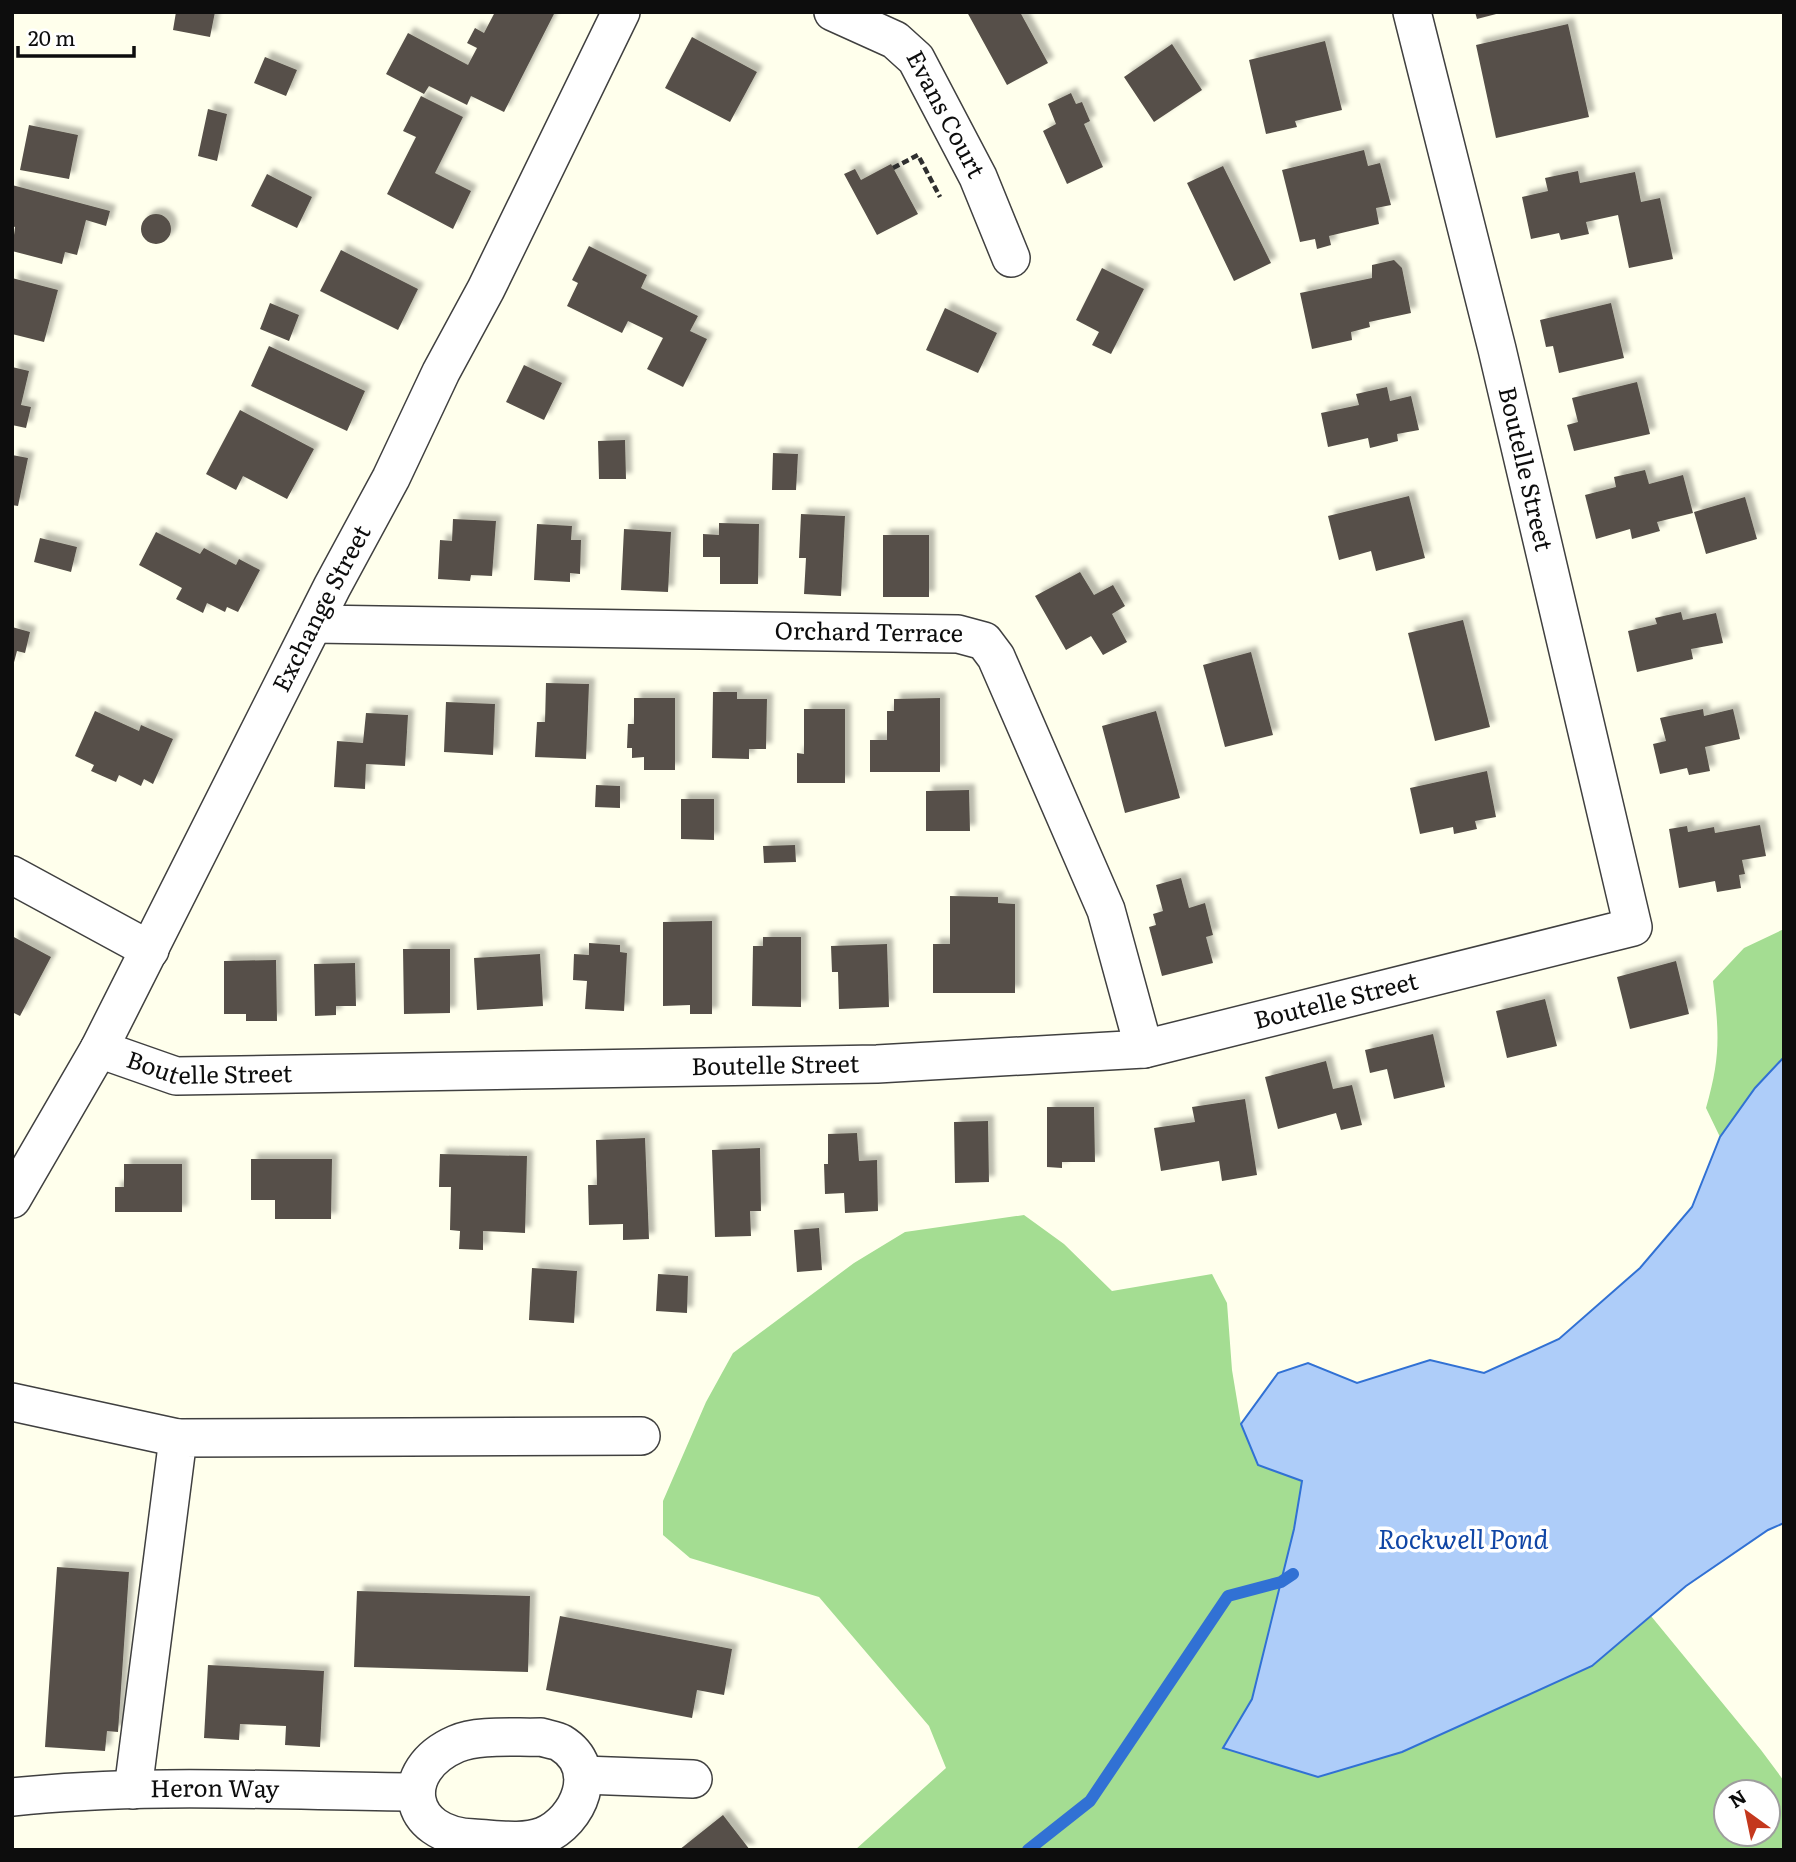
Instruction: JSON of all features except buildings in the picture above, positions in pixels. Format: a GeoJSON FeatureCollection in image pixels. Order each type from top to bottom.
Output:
{"type":"FeatureCollection","features":[{"type":"Feature","properties":{"kind":"street","name":"Exchange Street"},"geometry":{"type":"LineString","coordinates":[[12,1199],[99,1049],[150,950],[346,560],[391,478],[441,372],[486,289],[621,12]]}},
{"type":"Feature","properties":{"kind":"street","name":"Evans Court"},"geometry":{"type":"LineString","coordinates":[[833,12],[895,40],[916,59],[978,177],[1011,258]]}},
{"type":"Feature","properties":{"kind":"street","name":"Boutelle Street"},"geometry":{"type":"LineString","coordinates":[[99,1049],[176,1076],[877,1064],[1144,1049],[1633,927],[1497,349],[1412,12]]}},
{"type":"Feature","properties":{"kind":"street","name":"Orchard Terrace"},"geometry":{"type":"LineString","coordinates":[[314,624],[958,635],[984,641],[996,657],[1107,910],[1144,1049]]}},
{"type":"Feature","properties":{"kind":"street"},"geometry":{"type":"LineString","coordinates":[[12,875],[150,950]]}},
{"type":"Feature","properties":{"kind":"street"},"geometry":{"type":"LineString","coordinates":[[12,1402],[178,1438],[641,1436]]}},
{"type":"Feature","properties":{"kind":"street"},"geometry":{"type":"LineString","coordinates":[[133,1790],[178,1438]]}},
{"type":"Feature","properties":{"kind":"street"},"geometry":{"type":"LineString","coordinates":[[541,1737],[560,1742],[570,1750],[583,1775],[582,1793],[576,1809],[562,1824],[545,1835],[528,1840],[458,1838],[438,1830],[426,1820],[418,1806],[416,1792],[426,1768],[436,1756],[466,1740],[541,1737]]}},
{"type":"Feature","properties":{"kind":"street"},"geometry":{"type":"LineString","coordinates":[[583,1775],[693,1779]]}},
{"type":"Feature","properties":{"kind":"street","name":"Heron Way"},"geometry":{"type":"LineString","coordinates":[[12,1797],[62,1792],[133,1790],[416,1792]]}},
{"type":"Feature","properties":{"kind":"path"},"geometry":{"type":"LineString","coordinates":[[893,168],[918,155],[940,197]]}},
{"type":"Feature","properties":{"kind":"green space"},"geometry":{"type":"Polygon","coordinates":[[[1784,929],[1784,1057],[1755,1088],[1720,1137],[1706,1108],[1714,1074],[1717,1044],[1713,981],[1744,948],[1784,929]]]}},
{"type":"Feature","properties":{"kind":"green space"},"geometry":{"type":"Polygon","coordinates":[[[1024,1215],[1064,1244],[1112,1291],[1212,1274],[1227,1303],[1232,1370],[1241,1424],[1302,1481],[1294,1529],[1252,1699],[1224,1748],[1592,1666],[1651,1616],[1782,1778],[1712,1778],[1712,1848],[1782,1848],[1782,1778],[1784,1850],[855,1850],[946,1768],[929,1726],[819,1597],[690,1558],[663,1535],[663,1501],[706,1402],[733,1353],[854,1263],[905,1232],[1024,1215]]]}},
{"type":"Feature","properties":{"kind":"water","name":"Rockwell Pond"},"geometry":{"type":"Polygon","coordinates":[[[1784,1057],[1784,1523],[1768,1530],[1686,1586],[1592,1666],[1402,1752],[1318,1777],[1223,1748],[1252,1699],[1294,1529],[1302,1481],[1258,1465],[1241,1424],[1278,1373],[1308,1363],[1357,1383],[1430,1360],[1484,1373],[1559,1339],[1640,1268],[1692,1207],[1720,1137],[1755,1088],[1784,1057]]]}},
{"type":"Feature","properties":{"kind":"waterway"},"geometry":{"type":"LineString","coordinates":[[1028,1850],[1090,1801],[1228,1596],[1281,1582],[1293,1574]]}}]}
